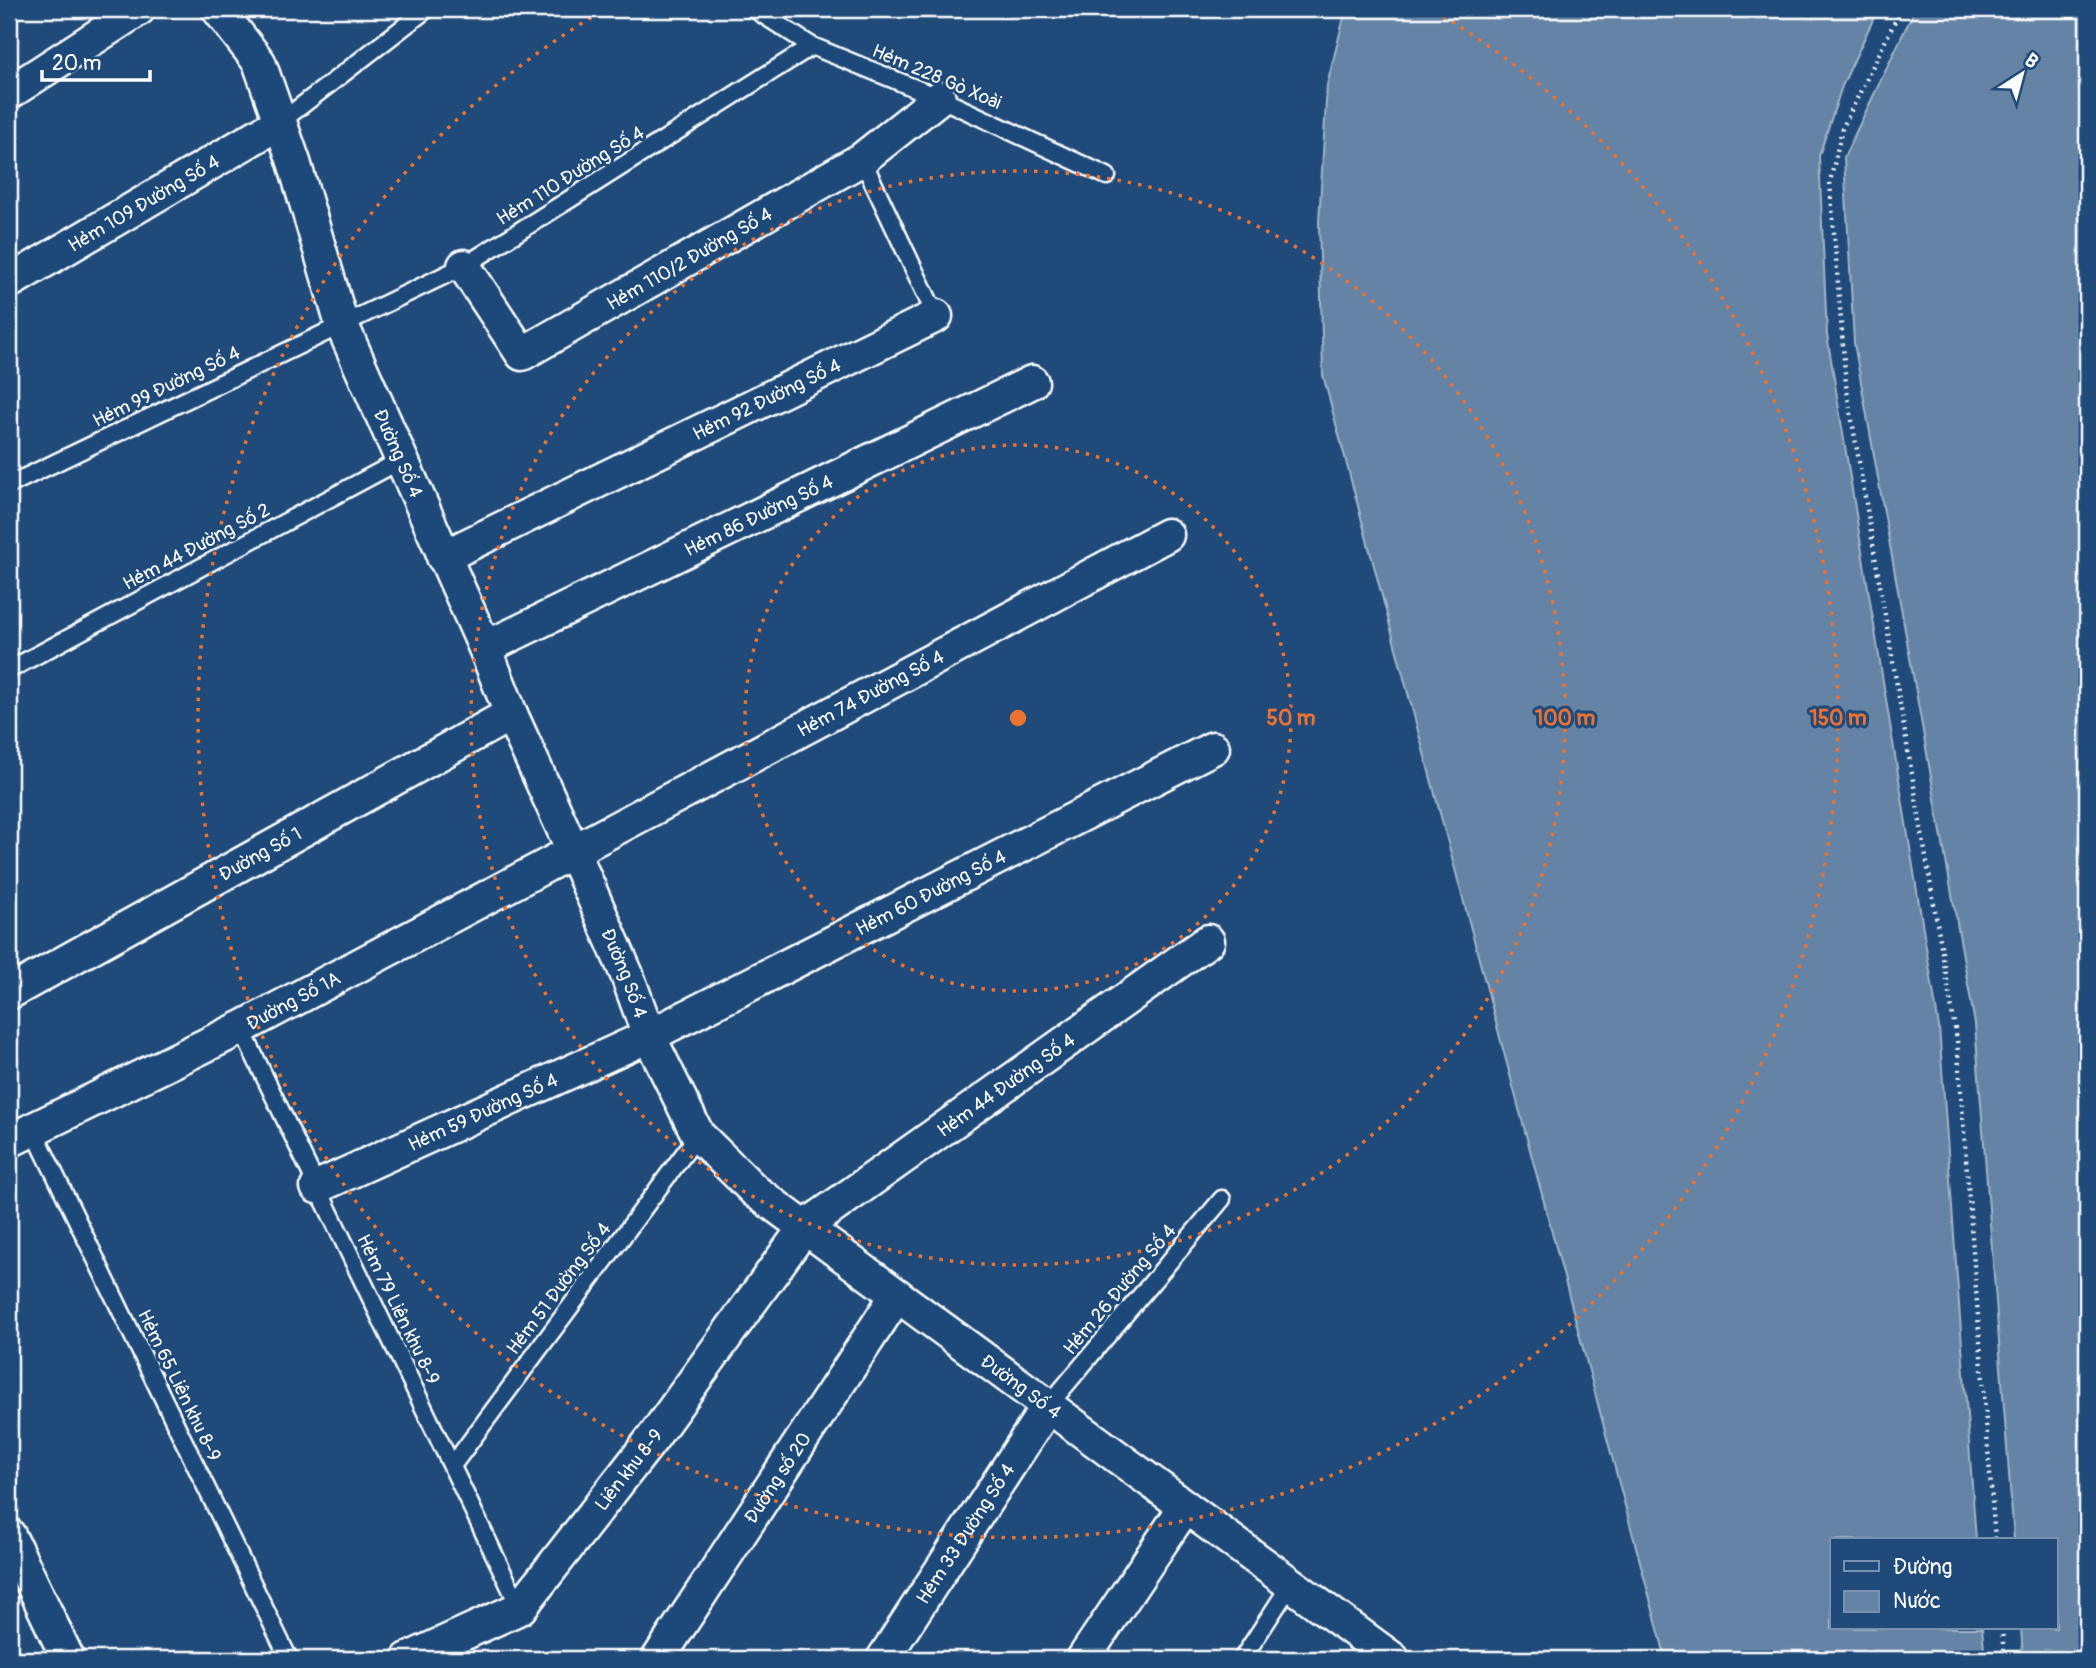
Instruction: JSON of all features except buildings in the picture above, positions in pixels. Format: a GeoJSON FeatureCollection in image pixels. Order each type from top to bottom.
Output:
{"type":"FeatureCollection","features":[{"type":"Feature","properties":{"kind":"street"},"geometry":{"type":"LineString","coordinates":[[9,93],[139,9]]}},
{"type":"Feature","properties":{"kind":"street","name":"Đường Số 4"},"geometry":{"type":"LineString","coordinates":[[218,9],[259,62],[342,325],[485,648],[510,714],[627,975],[649,1036],[698,1135],[755,1191],[1393,1659]]}},
{"type":"Feature","properties":{"kind":"street","name":"Hẻm 110/2 Đường Số 4"},"geometry":{"type":"LineString","coordinates":[[464,266],[522,354],[862,159],[939,98]]}},
{"type":"Feature","properties":{"kind":"street","name":"Hẻm 109 Đường Số 4"},"geometry":{"type":"LineString","coordinates":[[9,282],[279,123]]}},
{"type":"Feature","properties":{"kind":"street","name":"Hẻm 92 Đường Số 4"},"geometry":{"type":"LineString","coordinates":[[443,556],[936,316]]}},
{"type":"Feature","properties":{"kind":"street","name":"Hẻm 86 Đường Số 4"},"geometry":{"type":"LineString","coordinates":[[485,648],[1032,382]]}},
{"type":"Feature","properties":{"kind":"street","name":"Hẻm 74 Đường Số 4"},"geometry":{"type":"LineString","coordinates":[[574,853],[1167,535]]}},
{"type":"Feature","properties":{"kind":"street","name":"Đường Số 1"},"geometry":{"type":"LineString","coordinates":[[9,993],[510,714]]}},
{"type":"Feature","properties":{"kind":"street","name":"Hẻm 60 Đường Số 4"},"geometry":{"type":"LineString","coordinates":[[649,1036],[1213,748]]}},
{"type":"Feature","properties":{"kind":"street","name":"Đường Số 1A"},"geometry":{"type":"LineString","coordinates":[[21,1135],[241,1028],[574,853]]}},
{"type":"Feature","properties":{"kind":"street","name":"Hẻm 44 Đường Số 4"},"geometry":{"type":"LineString","coordinates":[[805,1227],[1208,941]]}},
{"type":"Feature","properties":{"kind":"street","name":"Hẻm 59 Đường Số 4"},"geometry":{"type":"LineString","coordinates":[[317,1186],[649,1036]]}},
{"type":"Feature","properties":{"kind":"street","name":"Liên khu 8-9"},"geometry":{"type":"LineString","coordinates":[[408,1659],[520,1608],[652,1439],[805,1227]]}},
{"type":"Feature","properties":{"kind":"street","name":"Đường số 20"},"geometry":{"type":"LineString","coordinates":[[658,1659],[897,1295]]}},
{"type":"Feature","properties":{"kind":"street","name":"Hẻm 33 Đường Số 4"},"geometry":{"type":"LineString","coordinates":[[883,1659],[1048,1406]]}},
{"type":"Feature","properties":{"kind":"street"},"geometry":{"type":"LineString","coordinates":[[1083,1659],[1185,1507]]}},
{"type":"Feature","properties":{"kind":"street"},"geometry":{"type":"LineString","coordinates":[[9,1535],[68,1659]]}},
{"type":"Feature","properties":{"kind":"lane"},"geometry":{"type":"LineString","coordinates":[[279,123],[427,9]]}},
{"type":"Feature","properties":{"kind":"lane","name":"Hẻm 228 Gò Xoài"},"geometry":{"type":"LineString","coordinates":[[754,9],[812,46],[939,98],[1107,176]]}},
{"type":"Feature","properties":{"kind":"lane","name":"Hẻm 110 Đường Số 4"},"geometry":{"type":"LineString","coordinates":[[342,325],[464,266],[812,46]]}},
{"type":"Feature","properties":{"kind":"lane","name":"Hẻm 92 Đường Số 4"},"geometry":{"type":"LineString","coordinates":[[862,159],[936,316]]}},
{"type":"Feature","properties":{"kind":"lane","name":"Hẻm 99 Đường Số 4"},"geometry":{"type":"LineString","coordinates":[[9,485],[342,325]]}},
{"type":"Feature","properties":{"kind":"lane","name":"Hẻm 44 Đường Số 2"},"geometry":{"type":"LineString","coordinates":[[9,670],[403,459]]}},
{"type":"Feature","properties":{"kind":"lane","name":"Hẻm 79 Liên khu 8-9"},"geometry":{"type":"LineString","coordinates":[[241,1028],[520,1608]]}},
{"type":"Feature","properties":{"kind":"lane","name":"Hẻm 65 Liên khu 8-9"},"geometry":{"type":"LineString","coordinates":[[21,1135],[289,1659]]}},
{"type":"Feature","properties":{"kind":"lane","name":"Hẻm 51 Đường Số 4"},"geometry":{"type":"LineString","coordinates":[[452,1466],[698,1135]]}},
{"type":"Feature","properties":{"kind":"lane","name":"Hẻm 26 Đường Số 4"},"geometry":{"type":"LineString","coordinates":[[1048,1406],[1222,1199]]}},
{"type":"Feature","properties":{"kind":"lane"},"geometry":{"type":"LineString","coordinates":[[1242,1659],[1291,1584]]}},
{"type":"Feature","properties":{"kind":"path"},"geometry":{"type":"LineString","coordinates":[[1900,9],[1842,129],[1830,182],[1846,385],[1957,1040],[1995,1538]]}},
{"type":"Feature","properties":{"kind":"path"},"geometry":{"type":"LineString","coordinates":[[2002,1630],[2004,1659]]}},
{"type":"Feature","properties":{"kind":"water"},"geometry":{"type":"Polygon","coordinates":[[[1346,9],[1878,9],[1842,86],[1819,156],[1827,335],[1939,1027],[1976,1538],[1830,1538],[1830,1630],[1982,1630],[1985,1659],[1666,1659],[1323,375],[1319,222],[1327,85],[1346,9]]]}},
{"type":"Feature","properties":{"kind":"water"},"geometry":{"type":"Polygon","coordinates":[[[1915,9],[2087,9],[2087,1659],[2023,1659],[2021,1630],[2058,1630],[2058,1538],[2014,1538],[1975,1024],[1854,343],[1844,157],[1915,9]]]}}]}
